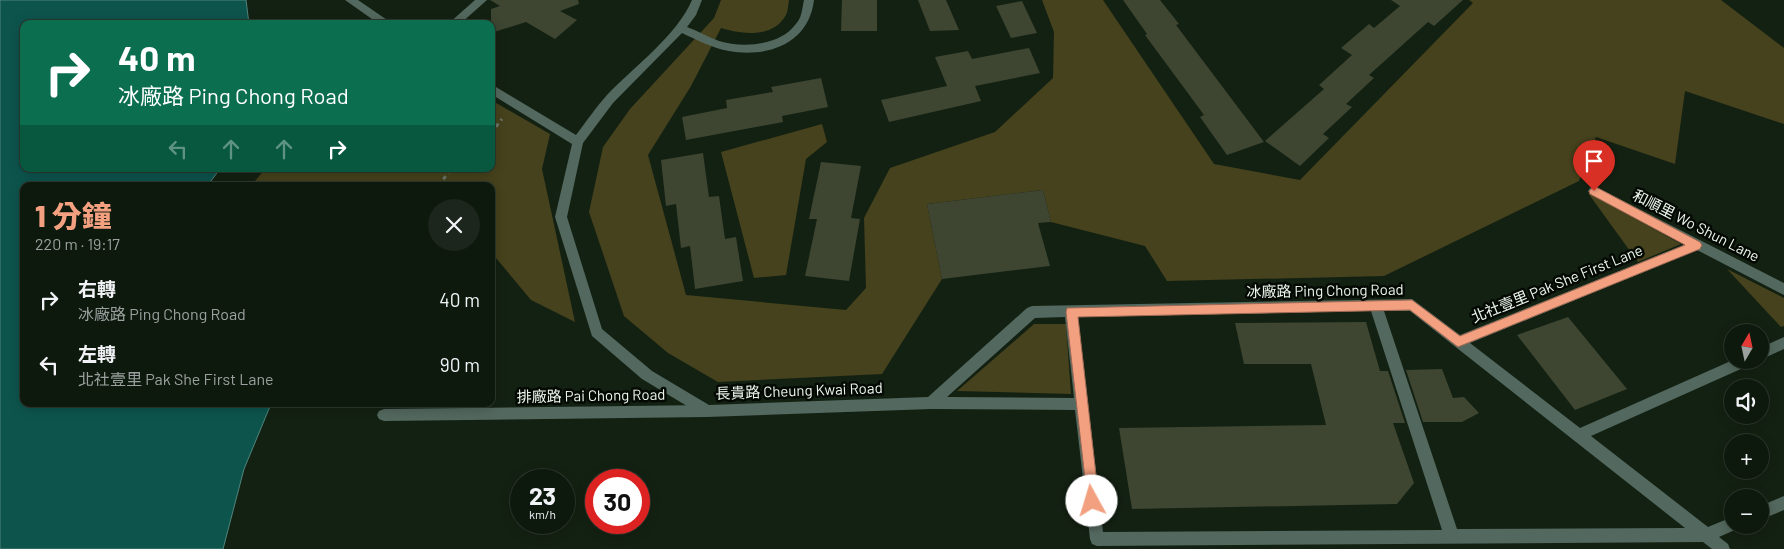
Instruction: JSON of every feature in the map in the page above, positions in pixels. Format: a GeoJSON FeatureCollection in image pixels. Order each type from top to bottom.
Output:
{"type":"FeatureCollection","features":[{"type":"Feature","properties":{"kind":"street"},"geometry":{"type":"LineString","coordinates":[[350,0],[382,20]]}},
{"type":"Feature","properties":{"kind":"street"},"geometry":{"type":"LineString","coordinates":[[458,20],[482,0]]}},
{"type":"Feature","properties":{"kind":"street","name":"長貴路 Cheung Kwai Road"},"geometry":{"type":"LineString","coordinates":[[697,0],[692,12],[680,28],[609,100],[578,142],[561,217],[597,332],[647,375],[707,411],[931,403],[1082,404]]}},
{"type":"Feature","properties":{"kind":"street"},"geometry":{"type":"LineString","coordinates":[[680,28],[719,45],[744,50],[769,47],[791,36],[805,20],[809,0]]}},
{"type":"Feature","properties":{"kind":"street"},"geometry":{"type":"LineString","coordinates":[[495,90],[578,142]]}},
{"type":"Feature","properties":{"kind":"street","name":"和順里 Wo Shun Lane"},"geometry":{"type":"LineString","coordinates":[[1594,191],[1784,289]]}},
{"type":"Feature","properties":{"kind":"street","name":"北社壹里 Pak She First Lane"},"geometry":{"type":"LineString","coordinates":[[1458,342],[1696,245]]}},
{"type":"Feature","properties":{"kind":"street","name":"冰廠路 Ping Chong Road"},"geometry":{"type":"LineString","coordinates":[[931,403],[1032,312],[1412,305],[1723,549]]}},
{"type":"Feature","properties":{"kind":"street"},"geometry":{"type":"LineString","coordinates":[[1376,306],[1452,537]]}},
{"type":"Feature","properties":{"kind":"street"},"geometry":{"type":"LineString","coordinates":[[1071,312],[1097,539],[1706,535],[1724,527]]}},
{"type":"Feature","properties":{"kind":"street"},"geometry":{"type":"LineString","coordinates":[[1769,350],[1784,343]]}},
{"type":"Feature","properties":{"kind":"street"},"geometry":{"type":"LineString","coordinates":[[1579,436],[1727,369]]}},
{"type":"Feature","properties":{"kind":"street","name":"排廠路 Pai Chong Road"},"geometry":{"type":"LineString","coordinates":[[384,415],[707,411]]}},
{"type":"Feature","properties":{"kind":"street"},"geometry":{"type":"LineString","coordinates":[[1769,509],[1784,503]]}},
{"type":"Feature","properties":{"kind":"path"},"geometry":{"type":"LineString","coordinates":[[443,182],[442,180],[449,172]]}},
{"type":"Feature","properties":{"kind":"shaded area"},"geometry":{"type":"Polygon","coordinates":[[[721,0],[789,0],[786,15],[773,28],[756,33],[747,33],[721,28],[691,86],[648,155],[686,295],[846,310],[866,288],[864,218],[890,168],[995,132],[1053,78],[1054,32],[1042,0],[1103,0],[1214,164],[1300,180],[1473,3],[1469,0],[1721,0],[1784,48],[1784,124],[1685,91],[1675,164],[1596,137],[1579,181],[1384,276],[1167,281],[1145,246],[1051,222],[1043,190],[927,204],[942,279],[882,374],[718,382],[668,353],[624,316],[589,212],[603,147],[630,109],[714,18],[721,0]]]}},
{"type":"Feature","properties":{"kind":"shaded area"},"geometry":{"type":"Polygon","coordinates":[[[495,102],[550,134],[542,169],[575,322],[531,300],[495,257],[495,182],[254,182],[263,172],[495,172],[495,102]]]}},
{"type":"Feature","properties":{"kind":"shaded area"},"geometry":{"type":"Polygon","coordinates":[[[822,124],[827,142],[806,159],[786,275],[754,278],[721,152],[822,124]]]}},
{"type":"Feature","properties":{"kind":"shaded area"},"geometry":{"type":"Polygon","coordinates":[[[1588,193],[1681,244],[1638,262],[1588,193]]]}},
{"type":"Feature","properties":{"kind":"shaded area"},"geometry":{"type":"Polygon","coordinates":[[[1727,269],[1784,298],[1784,326],[1781,327],[1727,269]]]}},
{"type":"Feature","properties":{"kind":"shaded area"},"geometry":{"type":"Polygon","coordinates":[[[1034,324],[1066,324],[1071,394],[957,391],[1034,324]]]}},
{"type":"Feature","properties":{"kind":"water"},"geometry":{"type":"Polygon","coordinates":[[[0,0],[246,0],[248,20],[20,20],[20,172],[218,172],[210,182],[20,182],[20,407],[270,407],[244,469],[223,549],[0,549],[0,0]]]}},
{"type":"Feature","properties":{"kind":"building"},"geometry":{"type":"Polygon","coordinates":[[[490,0],[578,0],[579,4],[560,11],[577,20],[555,39],[526,22],[495,32],[495,20],[491,20],[491,9],[500,6],[490,0]]]}},
{"type":"Feature","properties":{"kind":"building"},"geometry":{"type":"Polygon","coordinates":[[[842,0],[877,0],[877,31],[841,31],[842,0]]]}},
{"type":"Feature","properties":{"kind":"building"},"geometry":{"type":"Polygon","coordinates":[[[918,0],[946,0],[959,30],[930,31],[918,0]]]}},
{"type":"Feature","properties":{"kind":"building"},"geometry":{"type":"Polygon","coordinates":[[[1123,0],[1160,0],[1179,24],[1176,25],[1264,142],[1227,155],[1200,117],[1204,115],[1145,35],[1147,34],[1123,0]]]}},
{"type":"Feature","properties":{"kind":"building"},"geometry":{"type":"Polygon","coordinates":[[[1391,0],[1463,0],[1434,26],[1428,22],[1369,75],[1374,78],[1346,104],[1352,107],[1323,134],[1329,138],[1300,166],[1265,141],[1324,89],[1319,85],[1352,55],[1341,48],[1369,24],[1374,28],[1400,6],[1391,0]]]}},
{"type":"Feature","properties":{"kind":"building"},"geometry":{"type":"Polygon","coordinates":[[[1022,1],[1037,33],[1011,38],[996,6],[1022,1]]]}},
{"type":"Feature","properties":{"kind":"building"},"geometry":{"type":"Polygon","coordinates":[[[1029,48],[1040,73],[975,86],[981,101],[889,122],[881,100],[947,86],[935,57],[968,51],[972,59],[1029,48]]]}},
{"type":"Feature","properties":{"kind":"building"},"geometry":{"type":"Polygon","coordinates":[[[821,78],[828,107],[782,116],[783,122],[686,140],[682,117],[727,108],[726,100],[773,92],[771,87],[821,78]]]}},
{"type":"Feature","properties":{"kind":"building"},"geometry":{"type":"Polygon","coordinates":[[[703,153],[709,197],[719,196],[725,239],[736,237],[743,281],[695,289],[690,246],[681,248],[676,204],[666,206],[661,160],[703,153]]]}},
{"type":"Feature","properties":{"kind":"building"},"geometry":{"type":"Polygon","coordinates":[[[821,162],[861,166],[851,218],[860,219],[849,281],[805,276],[817,219],[809,219],[821,162]]]}},
{"type":"Feature","properties":{"kind":"building"},"geometry":{"type":"Polygon","coordinates":[[[1043,190],[1051,222],[1038,223],[1050,266],[942,279],[927,204],[1043,190]]]}},
{"type":"Feature","properties":{"kind":"building"},"geometry":{"type":"Polygon","coordinates":[[[1568,317],[1627,389],[1575,410],[1517,335],[1568,317]]]}},
{"type":"Feature","properties":{"kind":"building"},"geometry":{"type":"Polygon","coordinates":[[[1366,322],[1380,371],[1388,371],[1405,423],[1393,423],[1414,483],[1397,504],[1132,509],[1119,428],[1326,425],[1311,364],[1244,364],[1235,323],[1366,322]]]}},
{"type":"Feature","properties":{"kind":"building"},"geometry":{"type":"Polygon","coordinates":[[[1442,369],[1453,398],[1464,397],[1479,413],[1462,422],[1423,422],[1406,370],[1442,369]]]}},
{"type":"Feature","properties":{"kind":"route"},"geometry":{"type":"LineString","coordinates":[[1092,501],[1071,312],[1412,305],[1458,342],[1696,245],[1594,191]]}}]}
